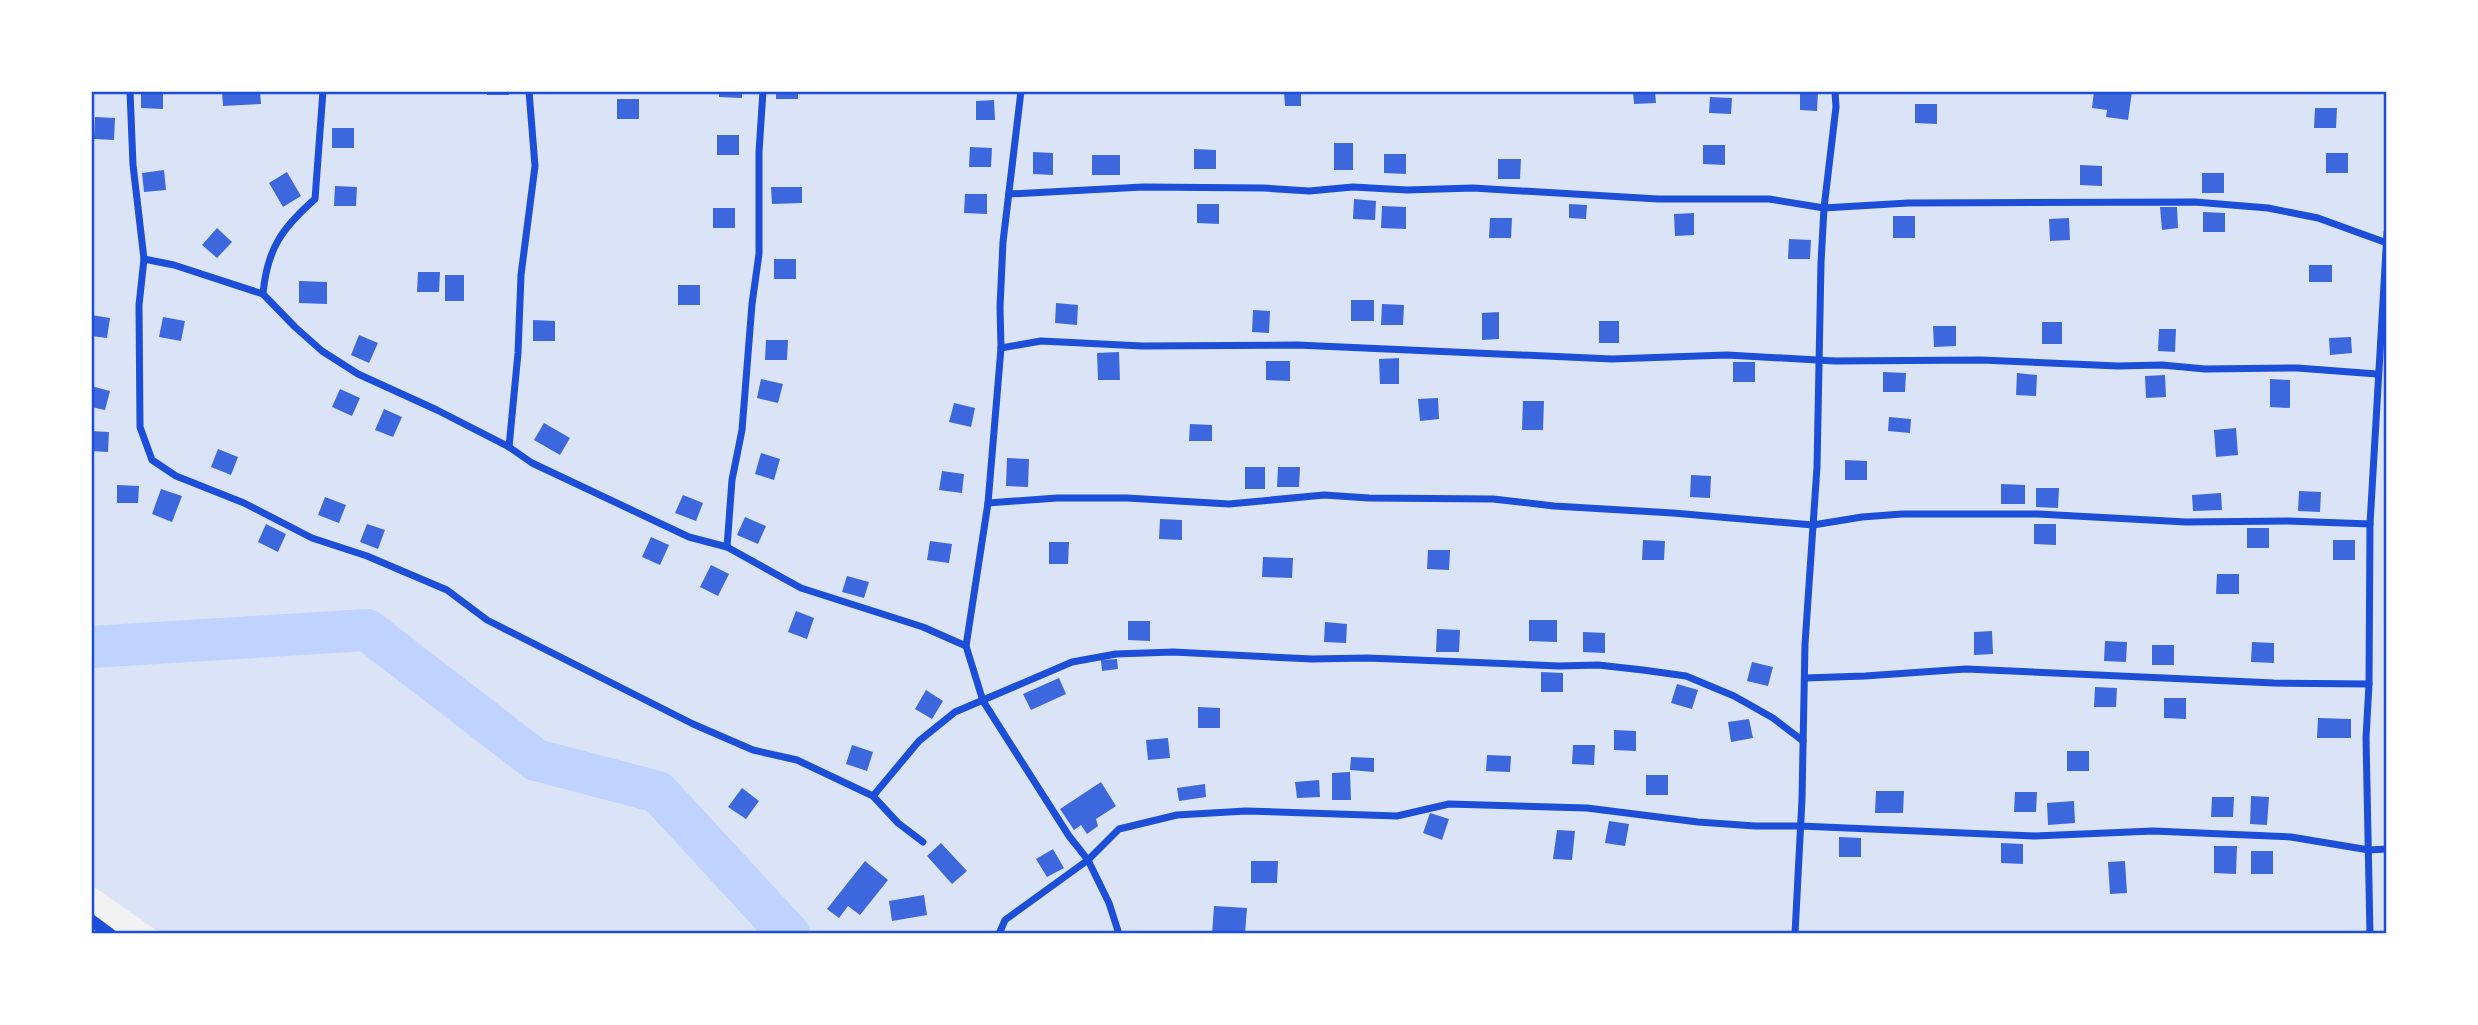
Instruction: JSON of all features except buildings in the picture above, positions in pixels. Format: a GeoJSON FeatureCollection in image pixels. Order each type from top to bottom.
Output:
{"type":"FeatureCollection","features":[{"type":"Feature","properties":{"kind":"street"},"geometry":{"type":"LineString","coordinates":[[130,91],[132,165],[144,259],[139,305],[140,426],[152,460],[176,476],[244,503],[312,538],[367,556],[447,590],[488,620],[693,724],[753,750],[797,760],[873,796],[898,823],[923,842]]}},
{"type":"Feature","properties":{"kind":"street"},"geometry":{"type":"LineString","coordinates":[[263,294],[265,274],[276,243],[291,220],[315,200],[323,91]]}},
{"type":"Feature","properties":{"kind":"street"},"geometry":{"type":"LineString","coordinates":[[509,447],[518,353],[521,275],[535,166],[529,91]]}},
{"type":"Feature","properties":{"kind":"street"},"geometry":{"type":"LineString","coordinates":[[727,547],[732,480],[742,430],[752,304],[760,254],[759,152],[763,91]]}},
{"type":"Feature","properties":{"kind":"street"},"geometry":{"type":"LineString","coordinates":[[1021,91],[1003,242],[1001,348],[988,503],[966,646],[983,701],[1069,836],[1088,860],[1110,903],[1119,934]]}},
{"type":"Feature","properties":{"kind":"street"},"geometry":{"type":"LineString","coordinates":[[1795,934],[1800,874],[1812,525],[1818,467],[1824,208],[1836,107],[1835,91]]}},
{"type":"Feature","properties":{"kind":"street"},"geometry":{"type":"LineString","coordinates":[[1009,194],[1143,187],[1309,191],[1353,187],[1407,190],[1473,188],[1658,199],[1769,199],[1824,208],[1908,202],[2195,202],[2268,208],[2318,218],[2387,243]]}},
{"type":"Feature","properties":{"kind":"street"},"geometry":{"type":"LineString","coordinates":[[2370,934],[2366,750],[2370,524],[2387,233]]}},
{"type":"Feature","properties":{"kind":"street"},"geometry":{"type":"LineString","coordinates":[[144,259],[174,265],[263,294],[322,351],[358,374],[400,391],[509,447],[531,463],[689,537],[727,547],[801,587],[923,627],[966,646]]}},
{"type":"Feature","properties":{"kind":"street"},"geometry":{"type":"LineString","coordinates":[[1001,348],[1041,341],[1142,345],[1297,345],[1612,359],[1727,355],[1888,362],[1981,360],[2216,369],[2297,368],[2377,374]]}},
{"type":"Feature","properties":{"kind":"street"},"geometry":{"type":"LineString","coordinates":[[988,503],[1057,498],[1229,503],[1324,495],[1493,499],[1812,525],[1902,514],[2038,514],[2186,522],[2288,521],[2370,524]]}},
{"type":"Feature","properties":{"kind":"street"},"geometry":{"type":"LineString","coordinates":[[873,796],[919,741],[955,712],[1072,662],[1116,654],[1173,652],[1312,659],[1368,658],[1559,666],[1598,665],[1686,676],[1773,718],[1803,741]]}},
{"type":"Feature","properties":{"kind":"street"},"geometry":{"type":"LineString","coordinates":[[1805,678],[1966,668],[2274,683],[2369,684]]}},
{"type":"Feature","properties":{"kind":"street"},"geometry":{"type":"LineString","coordinates":[[999,934],[1005,920],[1088,860],[1119,829],[1177,816],[1246,811],[1397,816],[1449,804],[1587,808],[1755,826],[2035,836],[2153,831],[2291,837],[2369,850],[2387,849]]}},
{"type":"Feature","properties":{"kind":"street"},"geometry":{"type":"LineString","coordinates":[[91,920],[110,934]]}},
{"type":"Feature","properties":{"kind":"shaded area"},"geometry":{"type":"Polygon","coordinates":[[[91,91],[2387,91],[2387,934],[162,934],[91,885],[91,91]]]}},
{"type":"Feature","properties":{"kind":"waterway"},"geometry":{"type":"LineString","coordinates":[[91,647],[367,630],[536,760],[658,792],[789,934]]}}]}
